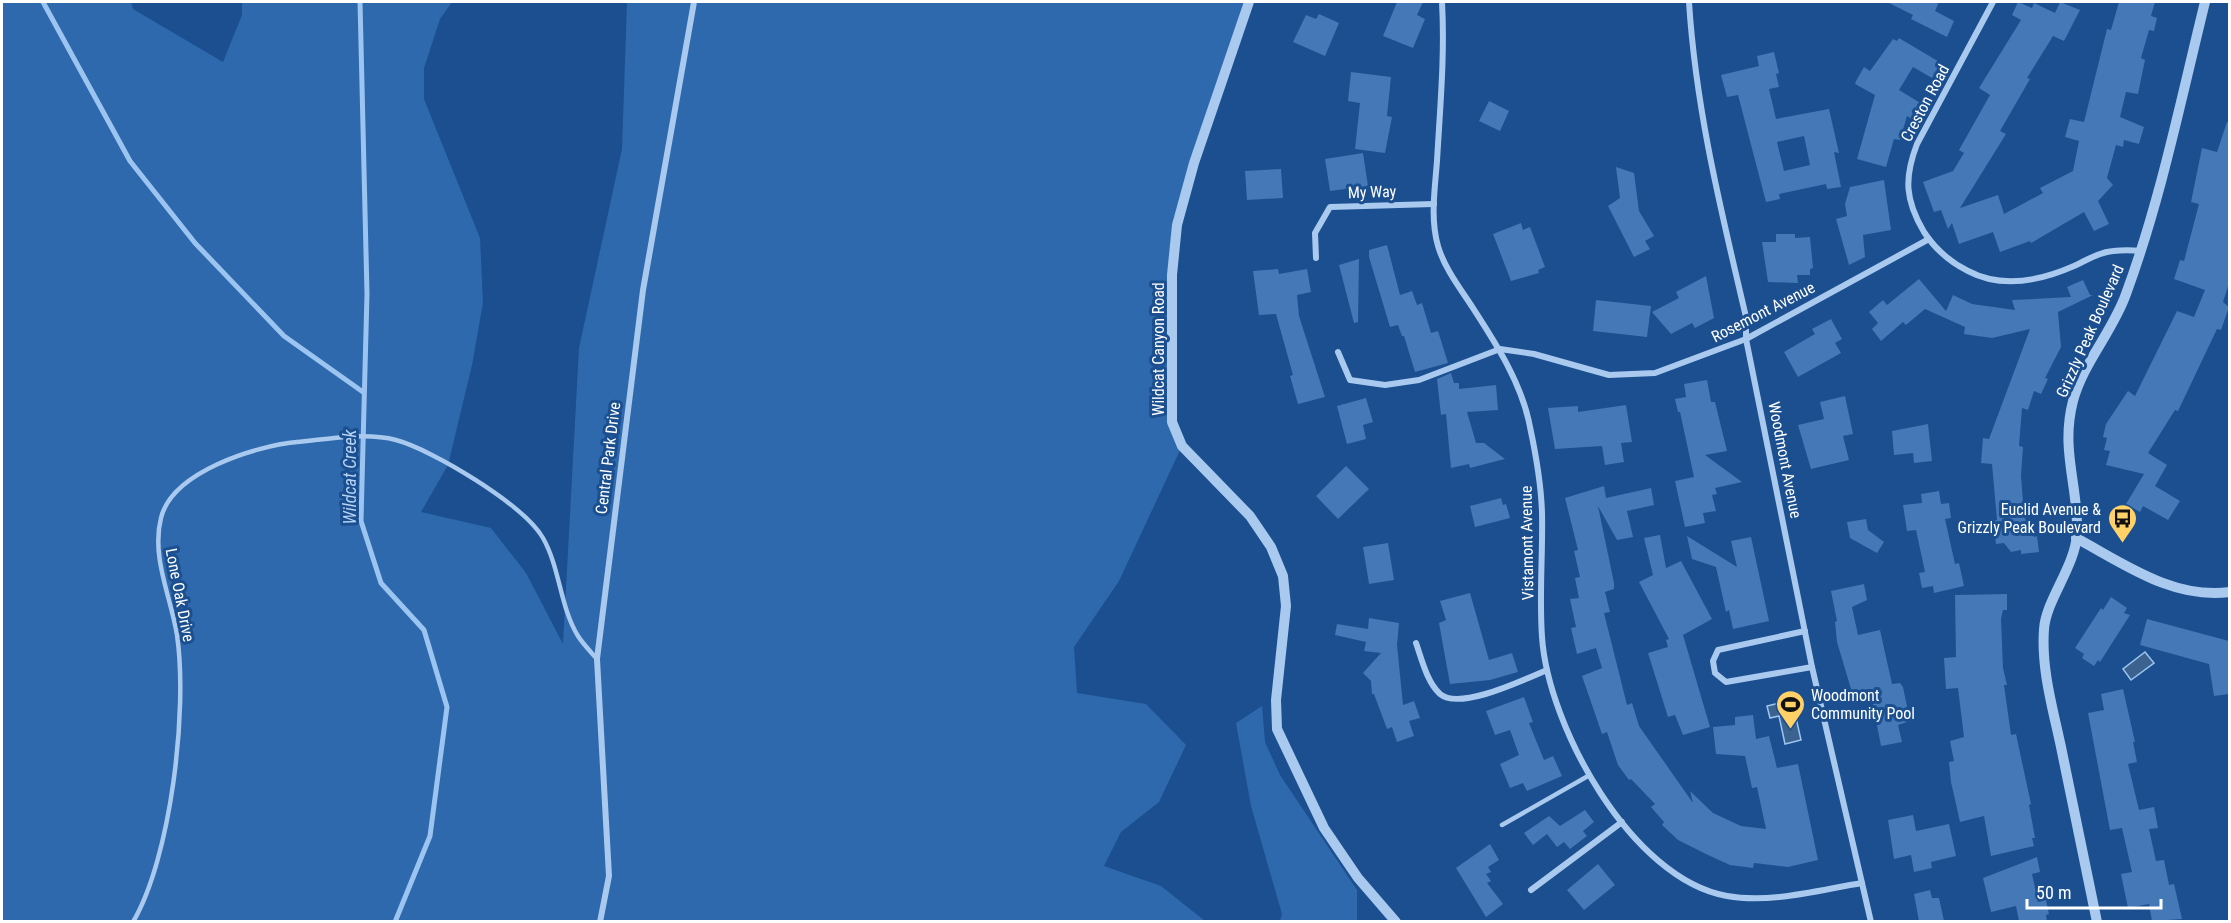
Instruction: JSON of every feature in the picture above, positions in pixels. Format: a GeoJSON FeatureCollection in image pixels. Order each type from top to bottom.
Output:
{"type":"FeatureCollection","features":[{"type":"Feature","properties":{"kind":"street","name":"Central Park Drive"},"geometry":{"type":"LineString","coordinates":[[600,921],[609,876],[597,659],[643,290],[694,2]]}},
{"type":"Feature","properties":{"kind":"street","name":"Wildcat Canyon Road"},"geometry":{"type":"LineString","coordinates":[[1249,2],[1194,163],[1177,225],[1172,275],[1172,422],[1182,446],[1250,516],[1271,547],[1283,576],[1286,606],[1275,700],[1277,729],[1324,828],[1358,878],[1396,921]]}},
{"type":"Feature","properties":{"kind":"street","name":"Vistamont Avenue"},"geometry":{"type":"LineString","coordinates":[[1442,2],[1444,36],[1434,204],[1437,245],[1449,272],[1500,349],[1529,423],[1538,469],[1542,509],[1542,637],[1547,670],[1560,714],[1588,776],[1622,822],[1652,856],[1682,879],[1728,896],[1785,895],[1862,883]]}},
{"type":"Feature","properties":{"kind":"street","name":"Woodmont Avenue"},"geometry":{"type":"LineString","coordinates":[[1689,2],[1704,135],[1746,317],[1746,339],[1812,667],[1871,921]]}},
{"type":"Feature","properties":{"kind":"street","name":"Creston Road"},"geometry":{"type":"LineString","coordinates":[[1993,2],[1917,144],[1908,166],[1908,190],[1916,217],[1929,239],[1950,262],[1978,276],[2010,283],[2036,279],[2112,251],[2141,251]]}},
{"type":"Feature","properties":{"kind":"street","name":"Grizzly Peak Boulevard"},"geometry":{"type":"LineString","coordinates":[[2097,921],[2045,670],[2044,626],[2062,583],[2076,538],[2077,510],[2067,453],[2073,399],[2125,297],[2141,251],[2158,195],[2205,2]]}},
{"type":"Feature","properties":{"kind":"street","name":"My Way"},"geometry":{"type":"LineString","coordinates":[[1316,258],[1315,233],[1330,207],[1434,204]]}},
{"type":"Feature","properties":{"kind":"street","name":"Rosemont Avenue"},"geometry":{"type":"LineString","coordinates":[[1338,352],[1350,380],[1385,386],[1419,380],[1500,349],[1534,354],[1609,375],[1655,373],[1746,339],[1929,239]]}},
{"type":"Feature","properties":{"kind":"street"},"geometry":{"type":"LineString","coordinates":[[2076,538],[2137,571],[2169,585],[2193,591],[2229,592]]}},
{"type":"Feature","properties":{"kind":"street"},"geometry":{"type":"LineString","coordinates":[[1805,631],[1718,650],[1713,661],[1715,673],[1726,682],[1812,667]]}},
{"type":"Feature","properties":{"kind":"street"},"geometry":{"type":"LineString","coordinates":[[1416,643],[1428,676],[1440,694],[1453,700],[1490,693],[1547,670]]}},
{"type":"Feature","properties":{"kind":"street"},"geometry":{"type":"LineString","coordinates":[[1531,890],[1622,822]]}},
{"type":"Feature","properties":{"kind":"lane","name":"Lone Oak Drive"},"geometry":{"type":"LineString","coordinates":[[133,921],[146,898],[170,805],[180,698],[177,636],[158,544],[161,516],[173,492],[232,457],[288,443],[344,438],[378,438],[395,440],[448,465],[513,504],[531,521],[543,538],[555,564],[577,635],[597,659]]}},
{"type":"Feature","properties":{"kind":"lane"},"geometry":{"type":"LineString","coordinates":[[1502,825],[1588,776]]}},
{"type":"Feature","properties":{"kind":"shaded area"},"geometry":{"type":"Polygon","coordinates":[[[2,2],[131,2],[133,9],[223,62],[242,15],[242,2],[452,2],[440,19],[424,68],[424,99],[480,238],[483,303],[472,365],[448,465],[421,512],[491,528],[526,573],[563,644],[579,348],[622,149],[627,2],[1249,2],[1177,225],[1171,390],[1182,446],[1119,581],[1074,647],[1077,693],[1146,704],[1186,745],[1159,802],[1121,832],[1104,866],[1161,886],[1205,921],[2,922],[2,2]]]}},
{"type":"Feature","properties":{"kind":"shaded area"},"geometry":{"type":"Polygon","coordinates":[[[2145,652],[2154,663],[2131,680],[2123,669],[2145,652]]]}},
{"type":"Feature","properties":{"kind":"shaded area","name":"Woodmont Community Pool"},"geometry":{"type":"Polygon","coordinates":[[[1792,700],[1801,740],[1785,744],[1779,716],[1770,718],[1767,706],[1792,700]]]}},
{"type":"Feature","properties":{"kind":"shaded area"},"geometry":{"type":"Polygon","coordinates":[[[1262,706],[1265,742],[1280,775],[1357,890],[1357,921],[1280,921],[1282,914],[1251,806],[1236,723],[1262,706]]]}},
{"type":"Feature","properties":{"kind":"building"},"geometry":{"type":"Polygon","coordinates":[[[1397,2],[1423,2],[1417,15],[1425,19],[1413,48],[1383,36],[1397,2]]]}},
{"type":"Feature","properties":{"kind":"building"},"geometry":{"type":"Polygon","coordinates":[[[1887,2],[1939,2],[1935,11],[1954,21],[1947,37],[1911,19],[1913,15],[1887,2]]]}},
{"type":"Feature","properties":{"kind":"building"},"geometry":{"type":"Polygon","coordinates":[[[2018,2],[2032,8],[2034,3],[2055,13],[2060,2],[2080,10],[2064,41],[2053,36],[2027,78],[2030,79],[2000,131],[2006,134],[1960,208],[1998,195],[2004,214],[2043,193],[2040,188],[2073,171],[2079,141],[2065,137],[2070,119],[2084,122],[2107,29],[2111,30],[2119,2],[2155,2],[2151,16],[2157,18],[2154,31],[2149,30],[2141,58],[2145,60],[2138,94],[2126,92],[2120,117],[2144,127],[2139,144],[2124,140],[2123,147],[2116,145],[2107,178],[2113,185],[2098,201],[2109,224],[2094,231],[2084,212],[2031,243],[2030,241],[2000,252],[1993,232],[1959,244],[1952,223],[1948,229],[1941,210],[1934,212],[1923,182],[1953,171],[1964,153],[1959,150],[1990,95],[1979,88],[2021,20],[2012,15],[2018,2]]]}},
{"type":"Feature","properties":{"kind":"building"},"geometry":{"type":"Polygon","coordinates":[[[1319,14],[1339,23],[1325,56],[1293,42],[1306,15],[1316,19],[1319,14]]]}},
{"type":"Feature","properties":{"kind":"building"},"geometry":{"type":"Polygon","coordinates":[[[1899,38],[1941,63],[1932,78],[1913,67],[1899,90],[1922,104],[1912,119],[1907,116],[1900,140],[1894,139],[1886,167],[1857,159],[1875,95],[1855,84],[1864,67],[1870,71],[1893,39],[1897,41],[1899,38]]]}},
{"type":"Feature","properties":{"kind":"building"},"geometry":{"type":"Polygon","coordinates":[[[1774,52],[1779,73],[1776,74],[1779,87],[1769,89],[1776,119],[1829,109],[1839,153],[1834,152],[1841,187],[1827,189],[1826,184],[1779,194],[1780,199],[1766,202],[1738,95],[1727,97],[1721,75],[1759,66],[1757,56],[1774,52]],[[1804,136],[1777,142],[1784,171],[1810,165],[1804,136]]]}},
{"type":"Feature","properties":{"kind":"building"},"geometry":{"type":"Polygon","coordinates":[[[1351,72],[1391,77],[1387,116],[1392,117],[1385,153],[1355,149],[1360,103],[1348,101],[1351,72]]]}},
{"type":"Feature","properties":{"kind":"building"},"geometry":{"type":"Polygon","coordinates":[[[1489,101],[1509,111],[1500,131],[1479,121],[1489,101]]]}},
{"type":"Feature","properties":{"kind":"building"},"geometry":{"type":"Polygon","coordinates":[[[2227,122],[2229,123],[2229,283],[2223,302],[2229,307],[2221,330],[2217,329],[2178,411],[2175,410],[2148,453],[2167,465],[2155,486],[2180,501],[2168,520],[2143,506],[2140,512],[2126,504],[2144,474],[2106,465],[2110,451],[2104,450],[2107,438],[2103,437],[2106,424],[2128,391],[2135,396],[2177,311],[2194,317],[2205,290],[2174,279],[2180,260],[2184,261],[2199,204],[2191,202],[2202,148],[2217,152],[2227,122]]]}},
{"type":"Feature","properties":{"kind":"building"},"geometry":{"type":"Polygon","coordinates":[[[1363,153],[1368,186],[1330,191],[1325,159],[1363,153]]]}},
{"type":"Feature","properties":{"kind":"building"},"geometry":{"type":"Polygon","coordinates":[[[1616,167],[1634,173],[1639,211],[1654,236],[1645,241],[1650,249],[1634,257],[1608,206],[1620,198],[1616,167]]]}},
{"type":"Feature","properties":{"kind":"building"},"geometry":{"type":"Polygon","coordinates":[[[1281,169],[1283,198],[1247,200],[1245,171],[1281,169]]]}},
{"type":"Feature","properties":{"kind":"building"},"geometry":{"type":"Polygon","coordinates":[[[1884,180],[1891,230],[1863,235],[1865,257],[1849,265],[1836,219],[1847,216],[1845,204],[1850,187],[1884,180]]]}},
{"type":"Feature","properties":{"kind":"building"},"geometry":{"type":"Polygon","coordinates":[[[1521,223],[1523,230],[1530,227],[1545,267],[1538,270],[1539,273],[1511,281],[1493,234],[1521,223]]]}},
{"type":"Feature","properties":{"kind":"building"},"geometry":{"type":"Polygon","coordinates":[[[1776,234],[1795,234],[1795,238],[1810,237],[1813,268],[1810,269],[1810,275],[1797,275],[1798,283],[1768,282],[1762,242],[1776,242],[1776,234]]]}},
{"type":"Feature","properties":{"kind":"building"},"geometry":{"type":"Polygon","coordinates":[[[1387,245],[1400,295],[1412,291],[1417,305],[1422,303],[1431,333],[1438,331],[1448,363],[1415,372],[1404,336],[1398,325],[1390,327],[1369,257],[1369,250],[1387,245]]]}},
{"type":"Feature","properties":{"kind":"building"},"geometry":{"type":"Polygon","coordinates":[[[1359,259],[1358,322],[1354,323],[1339,265],[1359,259]]]}},
{"type":"Feature","properties":{"kind":"building"},"geometry":{"type":"Polygon","coordinates":[[[1278,269],[1279,274],[1307,269],[1311,292],[1297,295],[1299,316],[1325,397],[1298,404],[1290,376],[1293,375],[1276,314],[1259,315],[1253,271],[1278,269]]]}},
{"type":"Feature","properties":{"kind":"building"},"geometry":{"type":"Polygon","coordinates":[[[1706,276],[1714,318],[1695,328],[1692,323],[1671,334],[1652,312],[1679,298],[1676,292],[1706,276]]]}},
{"type":"Feature","properties":{"kind":"building"},"geometry":{"type":"Polygon","coordinates":[[[1919,279],[1946,311],[1953,295],[1972,304],[2015,310],[2012,300],[2071,297],[2067,287],[2083,280],[2090,295],[2093,295],[2058,312],[2061,347],[2045,378],[2048,379],[2041,394],[2034,391],[2028,410],[2022,408],[2019,446],[2023,447],[2021,476],[2024,514],[2028,529],[2033,528],[2034,537],[2037,536],[2039,552],[2021,554],[2021,550],[2011,552],[2004,543],[1996,544],[1993,521],[1997,520],[1992,464],[1981,463],[1983,438],[1989,439],[2030,329],[1992,338],[1964,334],[1965,327],[1925,309],[1906,325],[1903,322],[1881,341],[1872,329],[1878,323],[1869,312],[1883,300],[1887,305],[1919,279]]]}},
{"type":"Feature","properties":{"kind":"building"},"geometry":{"type":"Polygon","coordinates":[[[1596,300],[1651,306],[1647,337],[1593,331],[1596,300]]]}},
{"type":"Feature","properties":{"kind":"building"},"geometry":{"type":"Polygon","coordinates":[[[1831,319],[1842,339],[1835,343],[1841,353],[1798,377],[1784,352],[1815,334],[1812,329],[1831,319]]]}},
{"type":"Feature","properties":{"kind":"building"},"geometry":{"type":"Polygon","coordinates":[[[1451,373],[1454,383],[1459,383],[1459,389],[1496,385],[1498,410],[1467,412],[1476,443],[1484,443],[1505,459],[1470,468],[1469,464],[1451,468],[1446,414],[1441,415],[1437,379],[1451,373]]]}},
{"type":"Feature","properties":{"kind":"building"},"geometry":{"type":"Polygon","coordinates":[[[1707,380],[1711,402],[1715,402],[1727,451],[1705,455],[1742,482],[1715,488],[1717,494],[1712,495],[1716,511],[1703,513],[1705,523],[1685,527],[1675,481],[1694,477],[1675,399],[1686,397],[1684,384],[1707,380]]]}},
{"type":"Feature","properties":{"kind":"building"},"geometry":{"type":"Polygon","coordinates":[[[1845,396],[1853,434],[1843,436],[1849,460],[1811,469],[1798,425],[1824,419],[1820,402],[1845,396]]]}},
{"type":"Feature","properties":{"kind":"building"},"geometry":{"type":"Polygon","coordinates":[[[1366,398],[1373,422],[1363,425],[1366,439],[1347,444],[1337,406],[1366,398]]]}},
{"type":"Feature","properties":{"kind":"building"},"geometry":{"type":"Polygon","coordinates":[[[1626,405],[1632,442],[1621,443],[1624,462],[1605,465],[1602,446],[1555,449],[1548,408],[1578,406],[1578,412],[1626,405]]]}},
{"type":"Feature","properties":{"kind":"building"},"geometry":{"type":"Polygon","coordinates":[[[1928,424],[1932,461],[1914,463],[1913,453],[1894,455],[1892,431],[1928,424]]]}},
{"type":"Feature","properties":{"kind":"building"},"geometry":{"type":"Polygon","coordinates":[[[1346,466],[1369,489],[1338,519],[1316,496],[1346,466]]]}},
{"type":"Feature","properties":{"kind":"building"},"geometry":{"type":"Polygon","coordinates":[[[1604,486],[1606,498],[1651,488],[1654,505],[1627,511],[1633,537],[1617,540],[1598,506],[1614,583],[1614,589],[1605,592],[1610,612],[1604,613],[1627,705],[1632,703],[1639,726],[1693,803],[1690,791],[1713,813],[1741,826],[1766,829],[1757,787],[1752,788],[1745,756],[1716,754],[1713,727],[1735,725],[1735,717],[1753,715],[1756,739],[1769,736],[1777,768],[1798,764],[1818,860],[1788,867],[1754,863],[1753,868],[1730,865],[1708,855],[1678,840],[1662,825],[1664,822],[1651,807],[1655,804],[1631,779],[1629,780],[1618,765],[1607,732],[1602,734],[1582,676],[1602,668],[1596,648],[1577,654],[1571,628],[1576,627],[1570,599],[1579,598],[1575,578],[1580,577],[1574,551],[1578,550],[1565,498],[1604,486]]]}},
{"type":"Feature","properties":{"kind":"building"},"geometry":{"type":"Polygon","coordinates":[[[1939,491],[1941,504],[1949,503],[1951,518],[1945,519],[1955,564],[1959,563],[1964,586],[1934,593],[1933,586],[1922,588],[1919,573],[1925,572],[1916,530],[1907,531],[1903,505],[1922,503],[1921,494],[1939,491]]]}},
{"type":"Feature","properties":{"kind":"building"},"geometry":{"type":"Polygon","coordinates":[[[1501,498],[1503,505],[1506,504],[1510,518],[1475,527],[1470,506],[1501,498]]]}},
{"type":"Feature","properties":{"kind":"building"},"geometry":{"type":"Polygon","coordinates":[[[1866,519],[1868,530],[1884,542],[1877,553],[1850,538],[1847,522],[1866,519]]]}},
{"type":"Feature","properties":{"kind":"building"},"geometry":{"type":"Polygon","coordinates":[[[1660,535],[1666,568],[1681,561],[1712,619],[1683,635],[1710,727],[1683,735],[1675,715],[1668,717],[1648,653],[1668,647],[1666,640],[1669,639],[1639,582],[1653,575],[1644,538],[1660,535]]]}},
{"type":"Feature","properties":{"kind":"building"},"geometry":{"type":"Polygon","coordinates":[[[1687,536],[1737,567],[1731,541],[1751,537],[1769,621],[1733,629],[1729,610],[1726,612],[1716,567],[1692,559],[1687,536]]]}},
{"type":"Feature","properties":{"kind":"building"},"geometry":{"type":"Polygon","coordinates":[[[1388,543],[1394,580],[1369,584],[1363,547],[1388,543]]]}},
{"type":"Feature","properties":{"kind":"building"},"geometry":{"type":"Polygon","coordinates":[[[1864,584],[1867,600],[1852,607],[1858,635],[1880,630],[1892,684],[1900,683],[1903,687],[1910,721],[1898,725],[1902,742],[1881,746],[1871,694],[1854,699],[1837,642],[1835,622],[1837,621],[1831,591],[1864,584]]]}},
{"type":"Feature","properties":{"kind":"building"},"geometry":{"type":"Polygon","coordinates":[[[1470,593],[1489,660],[1512,653],[1518,672],[1490,680],[1450,684],[1439,623],[1446,620],[1440,601],[1470,593]]]}},
{"type":"Feature","properties":{"kind":"building"},"geometry":{"type":"Polygon","coordinates":[[[2007,594],[2007,610],[2003,610],[2001,619],[2003,668],[2007,685],[2004,685],[2011,735],[2016,734],[2031,804],[2029,805],[2035,838],[2032,838],[2034,846],[1991,856],[1984,816],[1960,822],[1949,762],[1954,761],[1950,741],[1964,737],[1958,688],[1946,689],[1944,658],[1956,657],[1955,595],[2007,594]]]}},
{"type":"Feature","properties":{"kind":"building"},"geometry":{"type":"Polygon","coordinates":[[[2111,597],[2127,608],[2124,613],[2130,615],[2100,662],[2098,660],[2094,666],[2082,658],[2084,654],[2075,648],[2101,608],[2103,610],[2111,597]]]}},
{"type":"Feature","properties":{"kind":"building"},"geometry":{"type":"Polygon","coordinates":[[[1369,618],[1399,623],[1397,645],[1403,705],[1414,701],[1420,718],[1409,721],[1414,736],[1397,742],[1392,727],[1387,729],[1374,694],[1372,694],[1371,681],[1363,673],[1381,653],[1364,651],[1366,642],[1335,635],[1337,624],[1368,629],[1369,618]]]}},
{"type":"Feature","properties":{"kind":"building"},"geometry":{"type":"Polygon","coordinates":[[[2147,619],[2229,641],[2229,694],[2214,696],[2209,664],[2140,645],[2147,619]]]}},
{"type":"Feature","properties":{"kind":"building"},"geometry":{"type":"Polygon","coordinates":[[[2123,689],[2135,742],[2133,742],[2137,762],[2128,764],[2139,810],[2154,807],[2158,828],[2149,829],[2156,861],[2164,860],[2169,885],[2174,884],[2182,919],[2152,921],[2149,904],[2128,908],[2121,874],[2132,872],[2122,828],[2110,830],[2088,713],[2104,710],[2101,694],[2123,689]]]}},
{"type":"Feature","properties":{"kind":"building"},"geometry":{"type":"Polygon","coordinates":[[[1524,697],[1533,722],[1529,723],[1544,760],[1553,756],[1562,776],[1527,791],[1523,783],[1510,788],[1500,764],[1519,755],[1510,730],[1495,735],[1486,711],[1524,697]]]}},
{"type":"Feature","properties":{"kind":"building"},"geometry":{"type":"Polygon","coordinates":[[[1585,810],[1594,822],[1583,831],[1587,836],[1570,849],[1564,842],[1557,847],[1547,834],[1533,845],[1524,833],[1549,816],[1560,826],[1585,810]]]}},
{"type":"Feature","properties":{"kind":"building"},"geometry":{"type":"Polygon","coordinates":[[[1913,815],[1916,831],[1949,824],[1956,856],[1931,862],[1932,868],[1914,872],[1911,855],[1894,859],[1888,820],[1913,815]]]}},
{"type":"Feature","properties":{"kind":"building"},"geometry":{"type":"Polygon","coordinates":[[[1490,844],[1499,860],[1488,867],[1491,872],[1486,874],[1491,881],[1487,883],[1503,904],[1486,917],[1456,868],[1490,844]]]}},
{"type":"Feature","properties":{"kind":"building"},"geometry":{"type":"Polygon","coordinates":[[[2037,857],[2040,872],[2032,874],[2038,902],[2046,900],[2049,914],[2046,915],[2047,921],[2019,921],[2016,906],[1991,912],[1983,878],[2037,857]]]}},
{"type":"Feature","properties":{"kind":"building"},"geometry":{"type":"Polygon","coordinates":[[[1598,864],[1615,885],[1584,910],[1567,890],[1598,864]]]}},
{"type":"Feature","properties":{"kind":"building"},"geometry":{"type":"Polygon","coordinates":[[[1930,890],[1932,898],[1939,898],[1944,921],[1919,921],[1914,894],[1930,890]]]}},
{"type":"Feature","properties":{"kind":"waterway"},"geometry":{"type":"LineString","coordinates":[[43,2],[130,161],[195,243],[284,336],[363,392]]}},
{"type":"Feature","properties":{"kind":"waterway","name":"Wildcat Creek"},"geometry":{"type":"LineString","coordinates":[[360,2],[367,294],[361,521],[381,583],[424,630],[447,707],[430,836],[395,922]]}},
{"type":"Feature","properties":{"kind":"place","name":"Euclid Avenue & Grizzly Peak Boulevard"},"geometry":{"type":"Point","coordinates":[2122,544]}},
{"type":"Feature","properties":{"kind":"place","name":"Woodmont Community Pool"},"geometry":{"type":"Point","coordinates":[1790,730]}}]}
